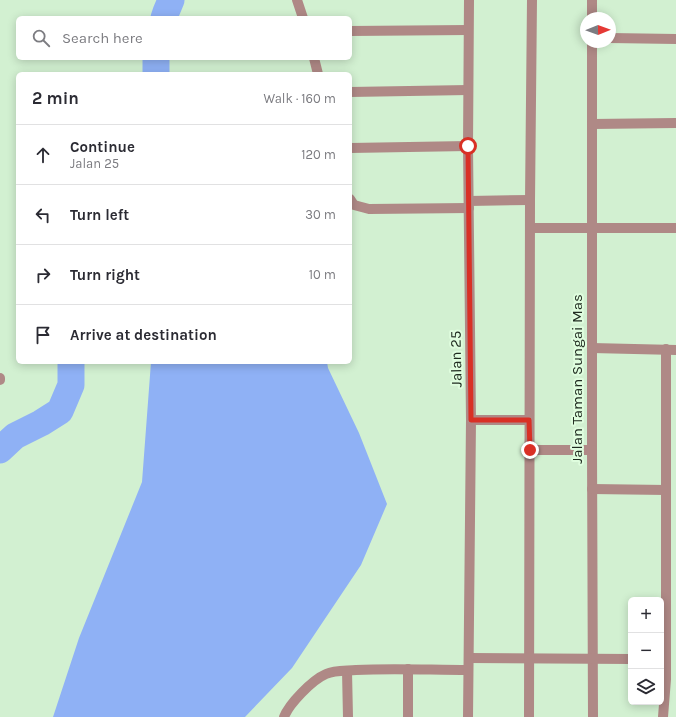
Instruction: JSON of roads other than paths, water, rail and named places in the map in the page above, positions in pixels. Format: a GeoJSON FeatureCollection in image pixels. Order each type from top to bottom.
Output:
{"type":"FeatureCollection","features":[{"type":"Feature","properties":{"kind":"street"},"geometry":{"type":"LineString","coordinates":[[297,0],[302,16]]}},
{"type":"Feature","properties":{"kind":"street","name":"Jalan 25"},"geometry":{"type":"LineString","coordinates":[[468,717],[471,420],[468,146],[469,0]]}},
{"type":"Feature","properties":{"kind":"street"},"geometry":{"type":"LineString","coordinates":[[529,717],[529,420],[532,0]]}},
{"type":"Feature","properties":{"kind":"street"},"geometry":{"type":"LineString","coordinates":[[592,0],[592,12]]}},
{"type":"Feature","properties":{"kind":"street"},"geometry":{"type":"LineString","coordinates":[[352,31],[468,30]]}},
{"type":"Feature","properties":{"kind":"street"},"geometry":{"type":"LineString","coordinates":[[616,38],[676,39]]}},
{"type":"Feature","properties":{"kind":"street","name":"Jalan Taman Sungai Mas"},"geometry":{"type":"LineString","coordinates":[[592,48],[593,717]]}},
{"type":"Feature","properties":{"kind":"street"},"geometry":{"type":"LineString","coordinates":[[314,60],[318,72]]}},
{"type":"Feature","properties":{"kind":"street"},"geometry":{"type":"LineString","coordinates":[[352,92],[468,90]]}},
{"type":"Feature","properties":{"kind":"street"},"geometry":{"type":"LineString","coordinates":[[592,124],[676,123]]}},
{"type":"Feature","properties":{"kind":"street"},"geometry":{"type":"LineString","coordinates":[[352,148],[468,146]]}},
{"type":"Feature","properties":{"kind":"street"},"geometry":{"type":"LineString","coordinates":[[352,202],[354,205],[369,209],[530,200]]}},
{"type":"Feature","properties":{"kind":"street"},"geometry":{"type":"LineString","coordinates":[[530,228],[676,228]]}},
{"type":"Feature","properties":{"kind":"street"},"geometry":{"type":"LineString","coordinates":[[592,348],[671,350],[666,490],[671,522],[668,659],[663,717]]}},
{"type":"Feature","properties":{"kind":"street"},"geometry":{"type":"LineString","coordinates":[[471,420],[529,420]]}},
{"type":"Feature","properties":{"kind":"street"},"geometry":{"type":"LineString","coordinates":[[530,450],[592,450]]}},
{"type":"Feature","properties":{"kind":"street"},"geometry":{"type":"LineString","coordinates":[[592,489],[666,490]]}},
{"type":"Feature","properties":{"kind":"street"},"geometry":{"type":"LineString","coordinates":[[468,658],[628,659]]}},
{"type":"Feature","properties":{"kind":"street"},"geometry":{"type":"LineString","coordinates":[[284,717],[298,698],[314,682],[325,674],[338,671],[382,669],[468,670]]}},
{"type":"Feature","properties":{"kind":"street"},"geometry":{"type":"LineString","coordinates":[[408,669],[408,717]]}},
{"type":"Feature","properties":{"kind":"street"},"geometry":{"type":"LineString","coordinates":[[347,671],[348,717]]}},
{"type":"Feature","properties":{"kind":"water"},"geometry":{"type":"Polygon","coordinates":[[[151,364],[327,364],[359,433],[387,504],[361,565],[292,668],[245,717],[53,717],[79,638],[142,482],[151,364]]]}},
{"type":"Feature","properties":{"kind":"waterway"},"geometry":{"type":"LineString","coordinates":[[165,16],[171,0]]}},
{"type":"Feature","properties":{"kind":"waterway"},"geometry":{"type":"LineString","coordinates":[[156,60],[156,72]]}},
{"type":"Feature","properties":{"kind":"waterway"},"geometry":{"type":"LineString","coordinates":[[0,450],[15,436],[41,423],[60,411],[71,385],[71,364]]}}]}
